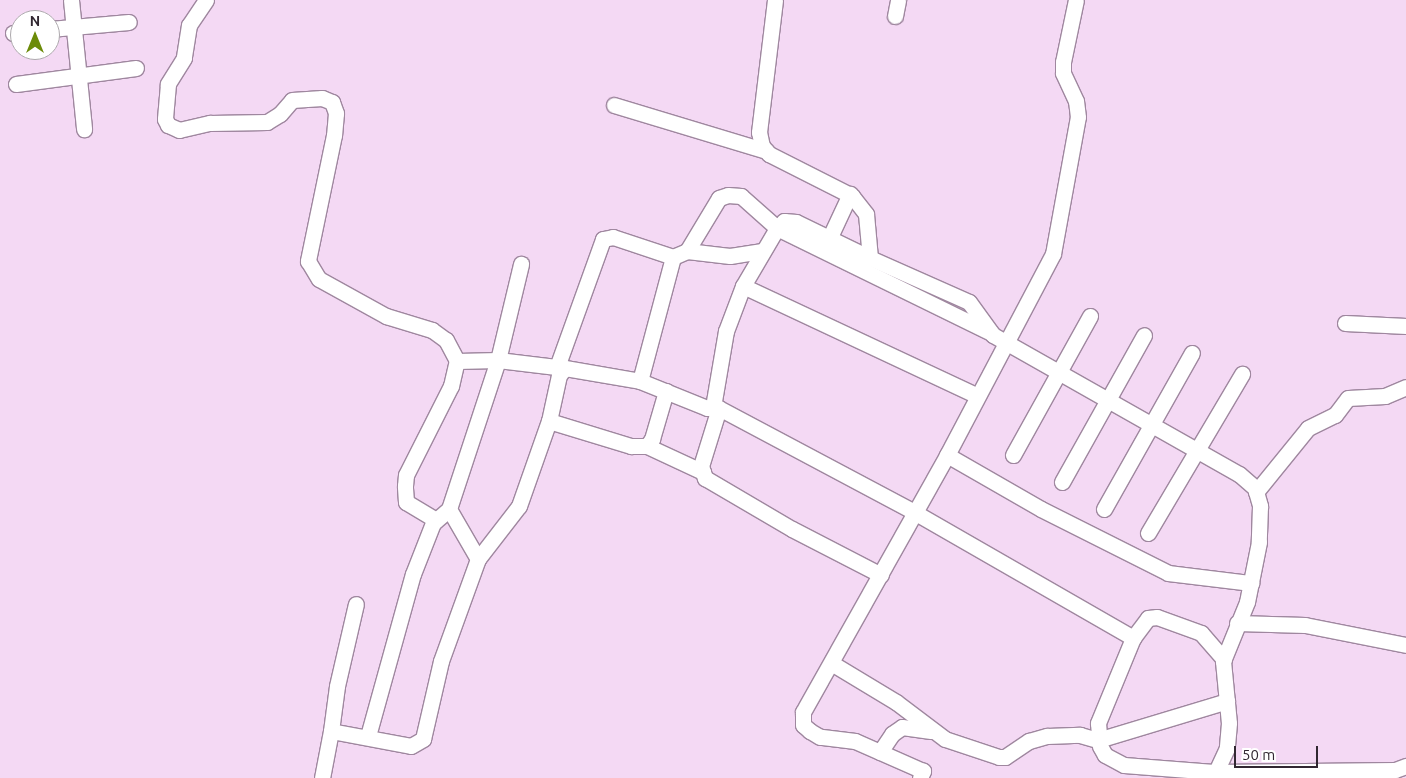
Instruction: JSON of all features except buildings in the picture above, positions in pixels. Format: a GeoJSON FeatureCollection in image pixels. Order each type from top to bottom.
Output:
{"type":"FeatureCollection","features":[{"type":"Feature","properties":{"kind":"street"},"geometry":{"type":"LineString","coordinates":[[71,0],[76,25],[84,129]]}},
{"type":"Feature","properties":{"kind":"street"},"geometry":{"type":"LineString","coordinates":[[206,0],[189,26],[184,58],[168,84],[164,112],[168,124],[179,130],[210,124],[267,122],[280,114],[292,100],[322,98],[332,102],[336,113],[334,135],[308,261],[313,272],[341,293],[386,316],[432,330],[446,340],[457,361],[451,386],[405,481],[406,502],[436,520]]}},
{"type":"Feature","properties":{"kind":"street"},"geometry":{"type":"LineString","coordinates":[[766,151],[762,146],[759,132],[775,0]]}},
{"type":"Feature","properties":{"kind":"street"},"geometry":{"type":"LineString","coordinates":[[895,16],[898,0]]}},
{"type":"Feature","properties":{"kind":"street"},"geometry":{"type":"LineString","coordinates":[[926,776],[855,740],[820,737],[803,725],[803,712],[833,664],[914,512],[947,455],[1005,341],[1046,272],[1059,234],[1078,117],[1076,101],[1063,73],[1063,62],[1076,0]]}},
{"type":"Feature","properties":{"kind":"street"},"geometry":{"type":"LineString","coordinates":[[60,27],[129,22]]}},
{"type":"Feature","properties":{"kind":"street"},"geometry":{"type":"LineString","coordinates":[[16,84],[136,68]]}},
{"type":"Feature","properties":{"kind":"street"},"geometry":{"type":"LineString","coordinates":[[614,105],[766,151],[850,194],[866,214],[870,258]]}},
{"type":"Feature","properties":{"kind":"street"},"geometry":{"type":"LineString","coordinates":[[829,239],[850,194]]}},
{"type":"Feature","properties":{"kind":"street"},"geometry":{"type":"LineString","coordinates":[[640,382],[680,254],[722,196],[741,196],[777,228],[991,332],[1239,474],[1256,492],[1260,506],[1259,542],[1247,602],[1237,622],[1224,659],[1227,701],[1227,748],[1213,775]]}},
{"type":"Feature","properties":{"kind":"street"},"geometry":{"type":"LineString","coordinates":[[881,575],[710,482],[703,472],[701,466],[717,407],[726,331],[743,286],[761,251],[777,228],[784,221],[796,222],[870,258],[970,302],[991,332]]}},
{"type":"Feature","properties":{"kind":"street"},"geometry":{"type":"LineString","coordinates":[[331,731],[368,736],[411,746],[423,738],[441,661],[478,559],[519,506],[549,421],[561,368],[603,239],[613,237],[680,254],[730,256],[761,251]]}},
{"type":"Feature","properties":{"kind":"street"},"geometry":{"type":"LineString","coordinates":[[368,736],[413,574],[436,520],[449,509],[498,360],[522,264]]}},
{"type":"Feature","properties":{"kind":"street"},"geometry":{"type":"LineString","coordinates":[[743,286],[978,396]]}},
{"type":"Feature","properties":{"kind":"street"},"geometry":{"type":"LineString","coordinates":[[1013,455],[1090,316]]}},
{"type":"Feature","properties":{"kind":"street"},"geometry":{"type":"LineString","coordinates":[[1345,323],[1406,326]]}},
{"type":"Feature","properties":{"kind":"street"},"geometry":{"type":"LineString","coordinates":[[1062,482],[1144,335]]}},
{"type":"Feature","properties":{"kind":"street"},"geometry":{"type":"LineString","coordinates":[[1104,509],[1192,353]]}},
{"type":"Feature","properties":{"kind":"street"},"geometry":{"type":"LineString","coordinates":[[457,361],[498,360],[561,368],[640,382],[707,408],[717,407],[914,512],[1133,638]]}},
{"type":"Feature","properties":{"kind":"street"},"geometry":{"type":"LineString","coordinates":[[1148,533],[1242,374]]}},
{"type":"Feature","properties":{"kind":"street"},"geometry":{"type":"LineString","coordinates":[[1256,492],[1308,428],[1334,415],[1348,398],[1385,396],[1406,387]]}},
{"type":"Feature","properties":{"kind":"street"},"geometry":{"type":"LineString","coordinates":[[647,446],[652,439],[666,391]]}},
{"type":"Feature","properties":{"kind":"street"},"geometry":{"type":"LineString","coordinates":[[549,421],[631,446],[647,446],[703,472]]}},
{"type":"Feature","properties":{"kind":"street"},"geometry":{"type":"LineString","coordinates":[[947,455],[1041,509],[1168,573],[1251,583]]}},
{"type":"Feature","properties":{"kind":"street"},"geometry":{"type":"LineString","coordinates":[[449,509],[478,559]]}},
{"type":"Feature","properties":{"kind":"street"},"geometry":{"type":"LineString","coordinates":[[322,778],[337,686],[356,604]]}},
{"type":"Feature","properties":{"kind":"street"},"geometry":{"type":"LineString","coordinates":[[1224,659],[1201,633],[1155,616],[1148,618],[1133,638],[1098,723],[1098,740],[1105,755],[1124,764],[1213,775],[1395,770],[1406,766]]}},
{"type":"Feature","properties":{"kind":"street"},"geometry":{"type":"LineString","coordinates":[[1237,622],[1305,626],[1406,645]]}},
{"type":"Feature","properties":{"kind":"street"},"geometry":{"type":"LineString","coordinates":[[833,664],[896,702],[935,731],[961,746],[999,757],[1005,757],[1029,741],[1047,736],[1080,735],[1098,740],[1227,701]]}},
{"type":"Feature","properties":{"kind":"street"},"geometry":{"type":"LineString","coordinates":[[880,752],[892,734],[902,727],[935,731]]}}]}
